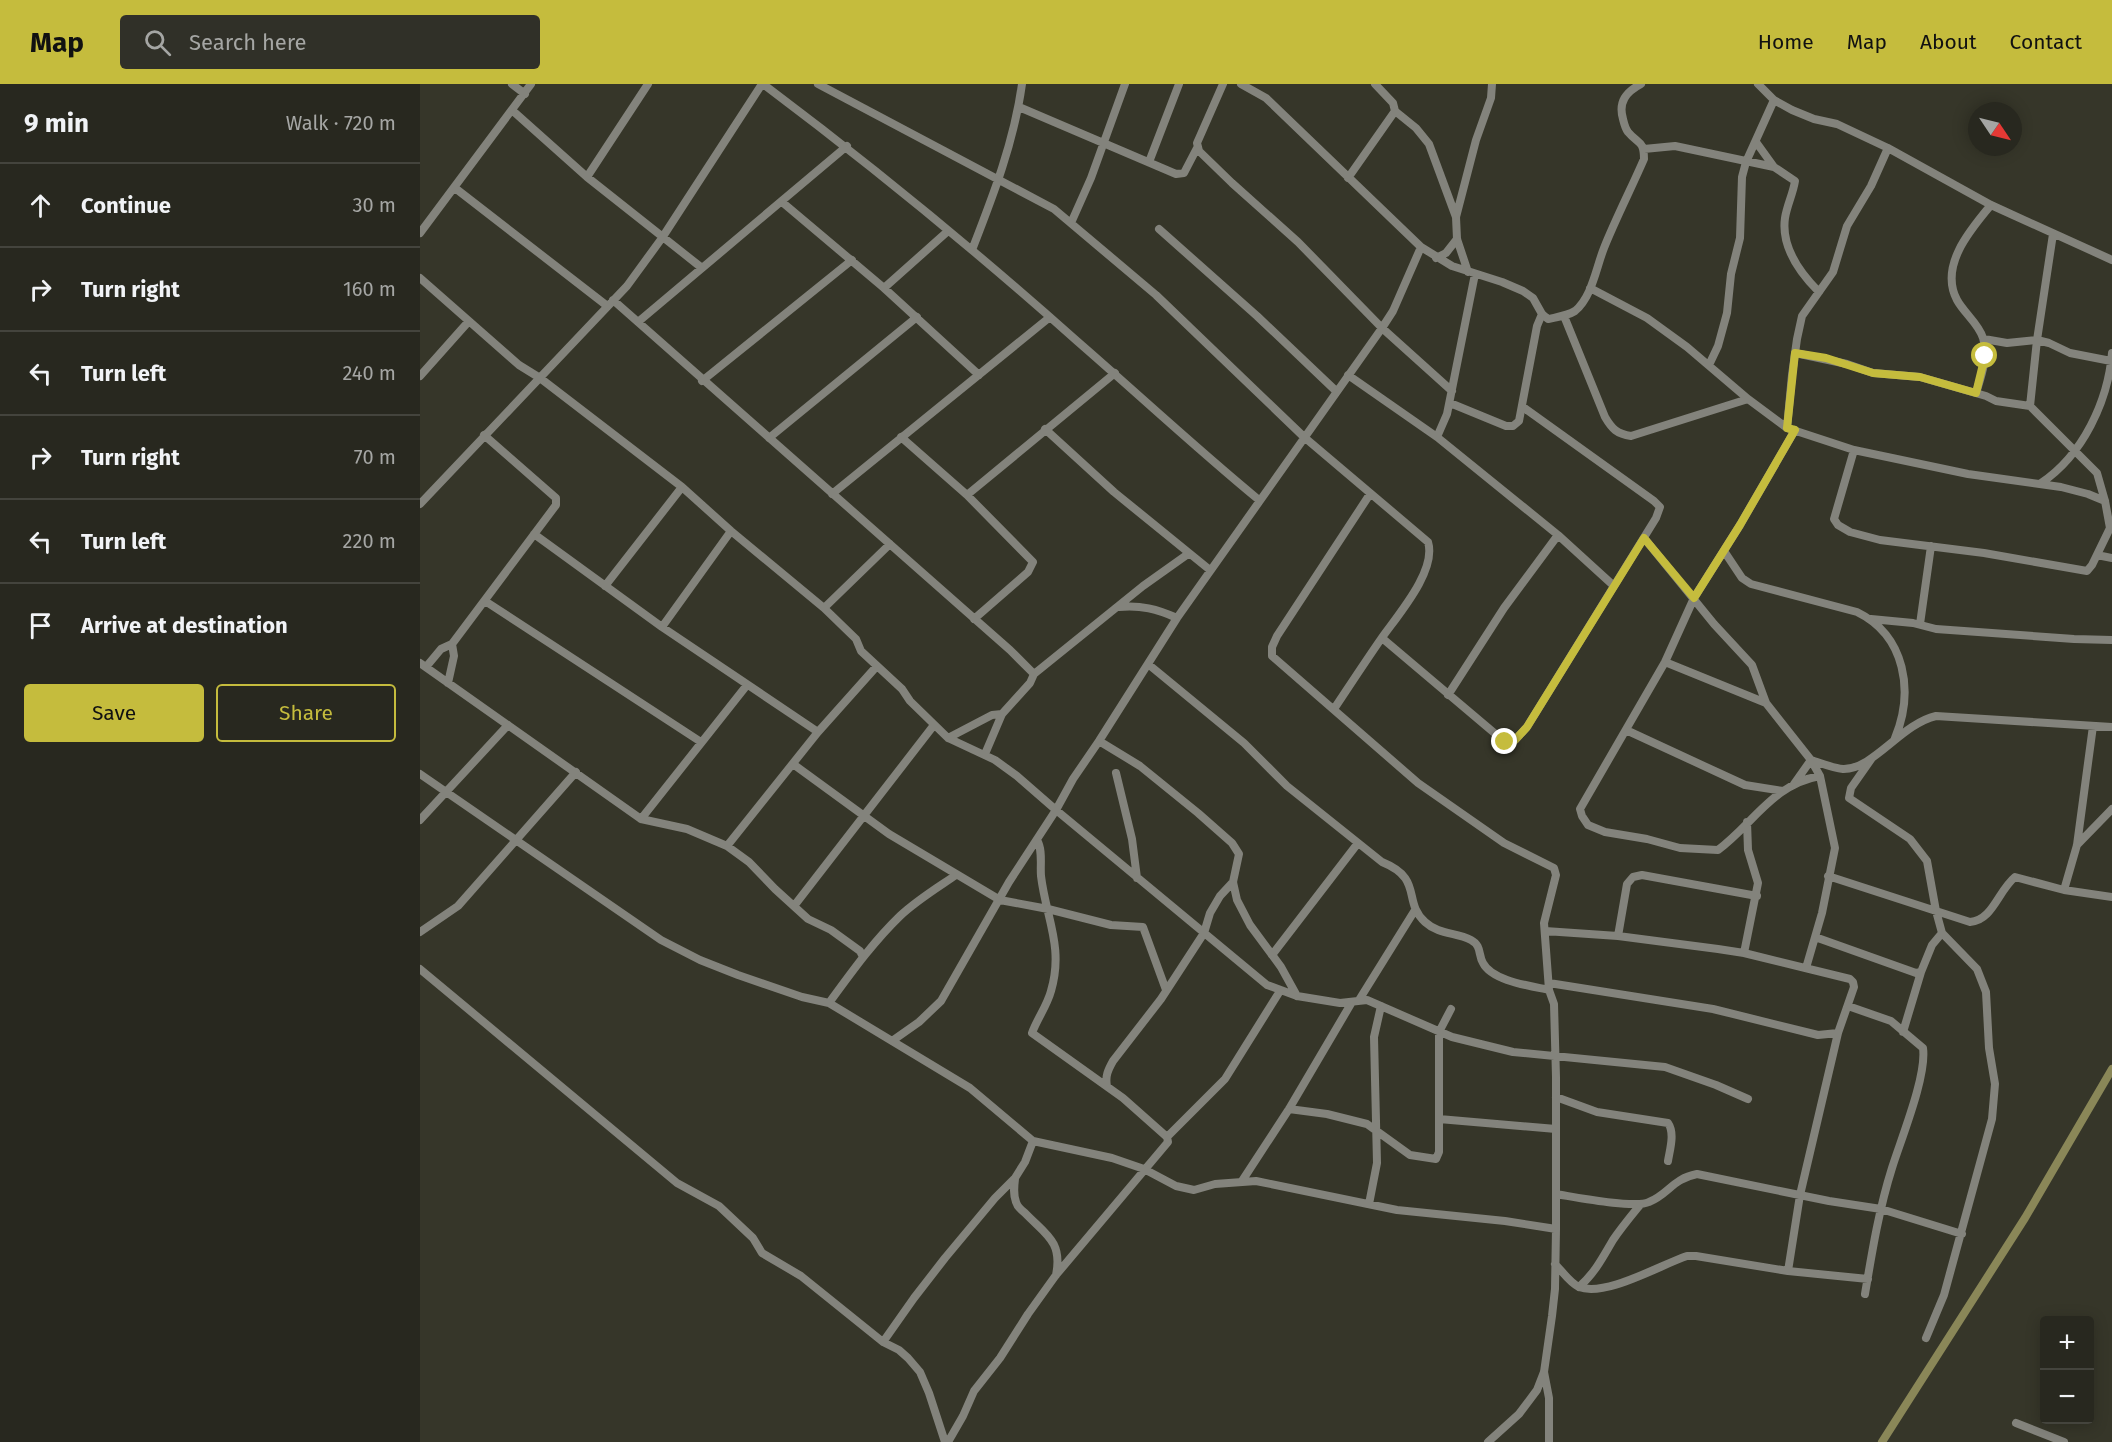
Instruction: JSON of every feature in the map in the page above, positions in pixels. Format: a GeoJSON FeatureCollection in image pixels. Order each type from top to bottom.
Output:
{"type":"FeatureCollection","features":[{"type":"Feature","properties":{"kind":"street"},"geometry":{"type":"LineString","coordinates":[[512,84],[525,94]]}},
{"type":"Feature","properties":{"kind":"street"},"geometry":{"type":"LineString","coordinates":[[420,233],[531,84]]}},
{"type":"Feature","properties":{"kind":"street"},"geometry":{"type":"LineString","coordinates":[[587,177],[648,84]]}},
{"type":"Feature","properties":{"kind":"street"},"geometry":{"type":"LineString","coordinates":[[420,504],[627,286],[662,238],[763,84],[847,146],[972,250],[1115,373],[1207,458],[1259,500]]}},
{"type":"Feature","properties":{"kind":"street"},"geometry":{"type":"LineString","coordinates":[[818,84],[1054,209],[1156,296],[1304,436],[1428,542],[1431,550],[1428,563],[1416,590],[1334,708]]}},
{"type":"Feature","properties":{"kind":"street"},"geometry":{"type":"LineString","coordinates":[[972,250],[999,179],[1019,107],[1022,84]]}},
{"type":"Feature","properties":{"kind":"street"},"geometry":{"type":"LineString","coordinates":[[1071,223],[1125,84]]}},
{"type":"Feature","properties":{"kind":"street"},"geometry":{"type":"LineString","coordinates":[[1149,162],[1179,84]]}},
{"type":"Feature","properties":{"kind":"street"},"geometry":{"type":"LineString","coordinates":[[1019,107],[1182,175],[1197,147],[1223,84]]}},
{"type":"Feature","properties":{"kind":"street"},"geometry":{"type":"LineString","coordinates":[[1241,84],[1266,98],[1421,247],[1436,258],[1523,291],[1533,298],[1545,316]]}},
{"type":"Feature","properties":{"kind":"street"},"geometry":{"type":"LineString","coordinates":[[1375,84],[1393,103],[1395,111],[1416,128],[1429,144],[1456,217]]}},
{"type":"Feature","properties":{"kind":"street"},"geometry":{"type":"LineString","coordinates":[[1437,437],[1450,402],[1471,273],[1457,239],[1456,217],[1476,140],[1491,98],[1492,84]]}},
{"type":"Feature","properties":{"kind":"street"},"geometry":{"type":"LineString","coordinates":[[1545,316],[1564,316],[1574,311],[1582,303],[1590,288],[1604,247],[1644,159],[1644,149],[1640,142],[1626,130],[1620,107],[1625,96],[1641,84]]}},
{"type":"Feature","properties":{"kind":"street"},"geometry":{"type":"LineString","coordinates":[[1758,84],[1774,100],[1792,110],[1814,119],[1837,124],[1888,148],[1991,206],[2112,260]]}},
{"type":"Feature","properties":{"kind":"street"},"geometry":{"type":"LineString","coordinates":[[1709,365],[1718,346],[1727,313],[1731,274],[1740,238],[1742,177],[1746,162],[1774,100]]}},
{"type":"Feature","properties":{"kind":"street"},"geometry":{"type":"LineString","coordinates":[[513,111],[587,177],[702,268]]}},
{"type":"Feature","properties":{"kind":"street"},"geometry":{"type":"LineString","coordinates":[[1348,178],[1395,111]]}},
{"type":"Feature","properties":{"kind":"street"},"geometry":{"type":"LineString","coordinates":[[1756,142],[1774,168]]}},
{"type":"Feature","properties":{"kind":"street"},"geometry":{"type":"LineString","coordinates":[[638,322],[847,146]]}},
{"type":"Feature","properties":{"kind":"street"},"geometry":{"type":"LineString","coordinates":[[1644,149],[1675,146],[1715,153],[1774,168],[1794,181],[1785,219],[1788,245],[1795,264],[1819,292]]}},
{"type":"Feature","properties":{"kind":"street"},"geometry":{"type":"LineString","coordinates":[[1197,147],[1232,183],[1298,242],[1382,328],[1452,391]]}},
{"type":"Feature","properties":{"kind":"street"},"geometry":{"type":"LineString","coordinates":[[1820,776],[1782,791],[1718,850],[1680,848],[1647,839],[1605,832],[1588,825],[1580,808],[1665,662],[1694,598],[1724,551],[1791,429],[1795,353],[1802,316],[1833,272],[1847,226],[1871,186],[1888,148]]}},
{"type":"Feature","properties":{"kind":"street"},"geometry":{"type":"LineString","coordinates":[[455,188],[638,322],[1034,674]]}},
{"type":"Feature","properties":{"kind":"street"},"geometry":{"type":"LineString","coordinates":[[782,202],[884,288],[979,375]]}},
{"type":"Feature","properties":{"kind":"street"},"geometry":{"type":"LineString","coordinates":[[1976,393],[1985,356],[1984,339],[1958,302],[1951,286],[1953,270],[1964,237],[1991,206]]}},
{"type":"Feature","properties":{"kind":"street"},"geometry":{"type":"LineString","coordinates":[[1159,229],[1257,316],[1336,391]]}},
{"type":"Feature","properties":{"kind":"street"},"geometry":{"type":"LineString","coordinates":[[884,288],[948,231]]}},
{"type":"Feature","properties":{"kind":"street"},"geometry":{"type":"LineString","coordinates":[[2030,406],[2037,340],[2053,234]]}},
{"type":"Feature","properties":{"kind":"street"},"geometry":{"type":"LineString","coordinates":[[1436,258],[1446,253],[1457,239]]}},
{"type":"Feature","properties":{"kind":"street"},"geometry":{"type":"LineString","coordinates":[[892,1041],[919,1022],[940,1001],[1073,779],[1177,618],[1393,311],[1421,247]]}},
{"type":"Feature","properties":{"kind":"street"},"geometry":{"type":"LineString","coordinates":[[702,381],[852,261]]}},
{"type":"Feature","properties":{"kind":"street"},"geometry":{"type":"LineString","coordinates":[[420,278],[519,365],[540,378],[682,487],[824,608],[856,639],[861,651],[876,667],[902,689],[910,701],[948,738],[985,754],[1017,776],[1267,985],[1297,996],[1340,1003],[1367,1000],[1452,1037],[1513,1052],[1665,1067],[1748,1099]]}},
{"type":"Feature","properties":{"kind":"street"},"geometry":{"type":"LineString","coordinates":[[1590,288],[1647,318],[1687,346],[1748,399],[1791,429],[1854,450],[1968,474],[2033,484],[2042,483],[2088,494],[2108,506]]}},
{"type":"Feature","properties":{"kind":"street"},"geometry":{"type":"LineString","coordinates":[[1450,402],[1506,426],[1513,426],[1519,421],[1537,326],[1545,316]]}},
{"type":"Feature","properties":{"kind":"street"},"geometry":{"type":"LineString","coordinates":[[1564,316],[1605,417],[1611,428],[1619,434],[1631,436],[1748,399]]}},
{"type":"Feature","properties":{"kind":"street"},"geometry":{"type":"LineString","coordinates":[[832,494],[1050,317]]}},
{"type":"Feature","properties":{"kind":"street"},"geometry":{"type":"LineString","coordinates":[[769,438],[916,318]]}},
{"type":"Feature","properties":{"kind":"street"},"geometry":{"type":"LineString","coordinates":[[420,376],[469,321]]}},
{"type":"Feature","properties":{"kind":"street"},"geometry":{"type":"LineString","coordinates":[[1984,339],[2007,343],[2037,340],[2070,353],[2111,361]]}},
{"type":"Feature","properties":{"kind":"street"},"geometry":{"type":"LineString","coordinates":[[2042,483],[2065,462],[2100,410],[2108,382],[2112,352]]}},
{"type":"Feature","properties":{"kind":"street"},"geometry":{"type":"LineString","coordinates":[[1795,353],[1836,361],[1873,373],[1920,377],[1996,401],[2030,406],[2097,473],[2108,506],[2110,528],[2087,571],[2037,561],[1880,540],[1850,532],[1838,525],[1834,519],[1854,450]]}},
{"type":"Feature","properties":{"kind":"street"},"geometry":{"type":"LineString","coordinates":[[967,495],[1115,373]]}},
{"type":"Feature","properties":{"kind":"street"},"geometry":{"type":"LineString","coordinates":[[1348,375],[1437,437],[1558,534],[1614,586]]}},
{"type":"Feature","properties":{"kind":"street"},"geometry":{"type":"LineString","coordinates":[[1382,638],[1505,742],[1515,740],[1527,727],[1644,538],[1660,507],[1523,407]]}},
{"type":"Feature","properties":{"kind":"street"},"geometry":{"type":"LineString","coordinates":[[1045,429],[1114,492],[1210,570]]}},
{"type":"Feature","properties":{"kind":"street"},"geometry":{"type":"LineString","coordinates":[[484,435],[556,498],[556,505],[452,644],[441,649],[423,665],[641,819],[687,829],[727,846],[749,862],[808,919],[831,930],[860,951],[863,957]]}},
{"type":"Feature","properties":{"kind":"street"},"geometry":{"type":"LineString","coordinates":[[901,437],[967,495],[1033,562],[1028,572],[974,619]]}},
{"type":"Feature","properties":{"kind":"street"},"geometry":{"type":"LineString","coordinates":[[605,586],[682,487]]}},
{"type":"Feature","properties":{"kind":"street"},"geometry":{"type":"LineString","coordinates":[[1370,494],[1277,636],[1272,647],[1272,656],[1418,783],[1504,843],[1554,868],[1556,875],[1544,923],[1549,987],[1554,1005],[1555,1289],[1544,1372],[1538,1390],[1519,1414],[1488,1442]]}},
{"type":"Feature","properties":{"kind":"street"},"geometry":{"type":"LineString","coordinates":[[662,627],[731,531]]}},
{"type":"Feature","properties":{"kind":"street"},"geometry":{"type":"LineString","coordinates":[[534,534],[662,627],[818,732]]}},
{"type":"Feature","properties":{"kind":"street"},"geometry":{"type":"LineString","coordinates":[[1448,695],[1504,609],[1558,534]]}},
{"type":"Feature","properties":{"kind":"street"},"geometry":{"type":"LineString","coordinates":[[1644,538],[1714,624],[1752,666],[1766,703],[1811,760],[1820,776],[1835,848],[1806,968]]}},
{"type":"Feature","properties":{"kind":"street"},"geometry":{"type":"LineString","coordinates":[[824,608],[890,544]]}},
{"type":"Feature","properties":{"kind":"street"},"geometry":{"type":"LineString","coordinates":[[1920,624],[1930,546]]}},
{"type":"Feature","properties":{"kind":"street"},"geometry":{"type":"LineString","coordinates":[[1724,551],[1742,578],[1751,584],[1840,607],[1871,619],[1920,624],[1936,629],[2112,640]]}},
{"type":"Feature","properties":{"kind":"street"},"geometry":{"type":"LineString","coordinates":[[985,754],[1002,714],[1030,684],[1034,674],[1143,586],[1188,554]]}},
{"type":"Feature","properties":{"kind":"street"},"geometry":{"type":"LineString","coordinates":[[2097,555],[2112,558]]}},
{"type":"Feature","properties":{"kind":"street"},"geometry":{"type":"LineString","coordinates":[[484,601],[701,742]]}},
{"type":"Feature","properties":{"kind":"street"},"geometry":{"type":"LineString","coordinates":[[1119,607],[1156,608],[1177,618]]}},
{"type":"Feature","properties":{"kind":"street"},"geometry":{"type":"LineString","coordinates":[[1871,619],[1889,636],[1901,664],[1905,702],[1902,721],[1895,738]]}},
{"type":"Feature","properties":{"kind":"street"},"geometry":{"type":"LineString","coordinates":[[448,682],[454,656],[452,644]]}},
{"type":"Feature","properties":{"kind":"street"},"geometry":{"type":"LineString","coordinates":[[1665,662],[1766,703]]}},
{"type":"Feature","properties":{"kind":"street"},"geometry":{"type":"LineString","coordinates":[[1148,664],[1244,743],[1287,786],[1382,862],[1400,871],[1413,894],[1415,910],[1425,922],[1442,933],[1474,941],[1480,948],[1482,962],[1489,971],[1516,984],[1713,1009],[1818,1035],[1838,1033]]}},
{"type":"Feature","properties":{"kind":"street"},"geometry":{"type":"LineString","coordinates":[[727,846],[818,732],[876,667]]}},
{"type":"Feature","properties":{"kind":"street"},"geometry":{"type":"LineString","coordinates":[[641,819],[747,685]]}},
{"type":"Feature","properties":{"kind":"street"},"geometry":{"type":"LineString","coordinates":[[948,738],[992,715],[1002,714]]}},
{"type":"Feature","properties":{"kind":"street"},"geometry":{"type":"LineString","coordinates":[[1811,760],[1845,769],[1853,768],[1872,758],[1912,726],[1936,716],[2112,727]]}},
{"type":"Feature","properties":{"kind":"street"},"geometry":{"type":"LineString","coordinates":[[794,906],[934,724]]}},
{"type":"Feature","properties":{"kind":"street"},"geometry":{"type":"LineString","coordinates":[[420,820],[508,725]]}},
{"type":"Feature","properties":{"kind":"street"},"geometry":{"type":"LineString","coordinates":[[2064,890],[2077,845],[2093,726]]}},
{"type":"Feature","properties":{"kind":"street"},"geometry":{"type":"LineString","coordinates":[[1626,730],[1745,785],[1782,791]]}},
{"type":"Feature","properties":{"kind":"street"},"geometry":{"type":"LineString","coordinates":[[1099,741],[1140,766],[1232,843],[1239,854],[1233,882],[1237,900],[1250,925],[1297,996]]}},
{"type":"Feature","properties":{"kind":"street"},"geometry":{"type":"LineString","coordinates":[[1872,758],[1851,788],[1849,798],[1910,839],[1927,861],[1942,933],[1977,969],[1983,982],[1995,1084],[1992,1119],[1962,1234],[1944,1295],[1926,1338]]}},
{"type":"Feature","properties":{"kind":"street"},"geometry":{"type":"LineString","coordinates":[[1794,785],[1811,760]]}},
{"type":"Feature","properties":{"kind":"street"},"geometry":{"type":"LineString","coordinates":[[793,764],[889,834],[1000,900],[1111,925],[1143,927],[1166,990]]}},
{"type":"Feature","properties":{"kind":"street"},"geometry":{"type":"LineString","coordinates":[[420,932],[458,906],[576,772]]}},
{"type":"Feature","properties":{"kind":"street"},"geometry":{"type":"LineString","coordinates":[[1116,773],[1132,839],[1137,878]]}},
{"type":"Feature","properties":{"kind":"street"},"geometry":{"type":"LineString","coordinates":[[420,774],[661,940],[700,960],[738,975],[802,997],[829,1003],[970,1088],[1033,1142],[1087,1151],[1144,1169],[1176,1186],[1194,1190],[1215,1184],[1256,1181],[1396,1210],[1505,1221],[1556,1229]]}},
{"type":"Feature","properties":{"kind":"street"},"geometry":{"type":"LineString","coordinates":[[2077,845],[2112,809]]}},
{"type":"Feature","properties":{"kind":"street"},"geometry":{"type":"LineString","coordinates":[[1744,953],[1758,883],[1748,850],[1747,822]]}},
{"type":"Feature","properties":{"kind":"street"},"geometry":{"type":"LineString","coordinates":[[946,1442],[963,1416],[974,1390],[1000,1358],[1056,1275],[1168,1142],[1167,1137],[1107,1086],[1032,1034],[1051,993],[1057,956],[1041,877],[1040,851],[1037,840]]}},
{"type":"Feature","properties":{"kind":"street"},"geometry":{"type":"LineString","coordinates":[[1272,955],[1358,843]]}},
{"type":"Feature","properties":{"kind":"street"},"geometry":{"type":"LineString","coordinates":[[829,1003],[863,957],[899,916],[956,874]]}},
{"type":"Feature","properties":{"kind":"street"},"geometry":{"type":"LineString","coordinates":[[1618,936],[1627,884],[1633,877],[1642,875],[1757,896]]}},
{"type":"Feature","properties":{"kind":"street"},"geometry":{"type":"LineString","coordinates":[[1828,876],[1970,922],[1979,921],[1987,914],[2015,877],[2064,890],[2112,897]]}},
{"type":"Feature","properties":{"kind":"street"},"geometry":{"type":"LineString","coordinates":[[1107,1086],[1108,1070],[1113,1061],[1166,990],[1204,933],[1210,913],[1220,896],[1233,882]]}},
{"type":"Feature","properties":{"kind":"street"},"geometry":{"type":"LineString","coordinates":[[1242,1181],[1415,910]]}},
{"type":"Feature","properties":{"kind":"street"},"geometry":{"type":"LineString","coordinates":[[1545,932],[1618,936],[1744,953],[1850,979],[1853,982],[1854,987],[1838,1033],[1800,1195],[1788,1271]]}},
{"type":"Feature","properties":{"kind":"street"},"geometry":{"type":"LineString","coordinates":[[1904,1032],[1921,972],[1932,945],[1942,933]]}},
{"type":"Feature","properties":{"kind":"street"},"geometry":{"type":"LineString","coordinates":[[1815,937],[1916,973],[1921,972]]}},
{"type":"Feature","properties":{"kind":"street"},"geometry":{"type":"LineString","coordinates":[[420,969],[677,1183],[719,1206],[753,1238],[762,1253],[801,1276],[883,1342],[899,1350],[920,1372],[946,1442]]}},
{"type":"Feature","properties":{"kind":"street"},"geometry":{"type":"LineString","coordinates":[[1167,1137],[1225,1079],[1280,991]]}},
{"type":"Feature","properties":{"kind":"street"},"geometry":{"type":"LineString","coordinates":[[1369,1204],[1377,1163],[1374,1037],[1381,1006]]}},
{"type":"Feature","properties":{"kind":"street"},"geometry":{"type":"LineString","coordinates":[[1848,1006],[1892,1021],[1923,1048],[1924,1056],[1917,1090],[1881,1209],[1865,1294]]}},
{"type":"Feature","properties":{"kind":"street"},"geometry":{"type":"LineString","coordinates":[[1289,1109],[1351,1119],[1367,1124],[1410,1155],[1436,1158],[1439,1152],[1440,1032],[1451,1009]]}},
{"type":"Feature","properties":{"kind":"street"},"geometry":{"type":"LineString","coordinates":[[1090,1074],[1113,1061]]}},
{"type":"Feature","properties":{"kind":"street"},"geometry":{"type":"LineString","coordinates":[[1556,1096],[1597,1112],[1668,1123],[1672,1134],[1668,1161]]}},
{"type":"Feature","properties":{"kind":"street"},"geometry":{"type":"LineString","coordinates":[[1439,1119],[1556,1129]]}},
{"type":"Feature","properties":{"kind":"street"},"geometry":{"type":"LineString","coordinates":[[883,1342],[945,1258],[995,1198],[1015,1178],[1033,1142]]}},
{"type":"Feature","properties":{"kind":"street"},"geometry":{"type":"LineString","coordinates":[[1556,1194],[1640,1205],[1655,1199],[1678,1180],[1697,1174],[1881,1209],[1962,1234]]}},
{"type":"Feature","properties":{"kind":"street"},"geometry":{"type":"LineString","coordinates":[[1015,1178],[1016,1204],[1047,1233],[1054,1245],[1059,1262],[1056,1275]]}},
{"type":"Feature","properties":{"kind":"street"},"geometry":{"type":"LineString","coordinates":[[1579,1287],[1603,1260],[1614,1239],[1640,1205]]}},
{"type":"Feature","properties":{"kind":"street"},"geometry":{"type":"LineString","coordinates":[[1555,1264],[1573,1283],[1588,1289],[1619,1284],[1687,1256],[1788,1271],[1868,1279]]}},
{"type":"Feature","properties":{"kind":"street"},"geometry":{"type":"LineString","coordinates":[[1544,1372],[1549,1398],[1550,1442]]}},
{"type":"Feature","properties":{"kind":"street"},"geometry":{"type":"LineString","coordinates":[[2016,1423],[2064,1442]]}},
{"type":"Feature","properties":{"kind":"waterway"},"geometry":{"type":"LineString","coordinates":[[1882,1442],[2025,1218],[2112,1069]]}},
{"type":"Feature","properties":{"kind":"route"},"geometry":{"type":"LineString","coordinates":[[1505,742],[1515,740],[1527,727],[1644,538],[1694,598],[1740,525],[1795,430],[1787,428],[1795,353],[1826,358],[1873,373],[1920,377],[1976,393],[1985,356]]}}]}
